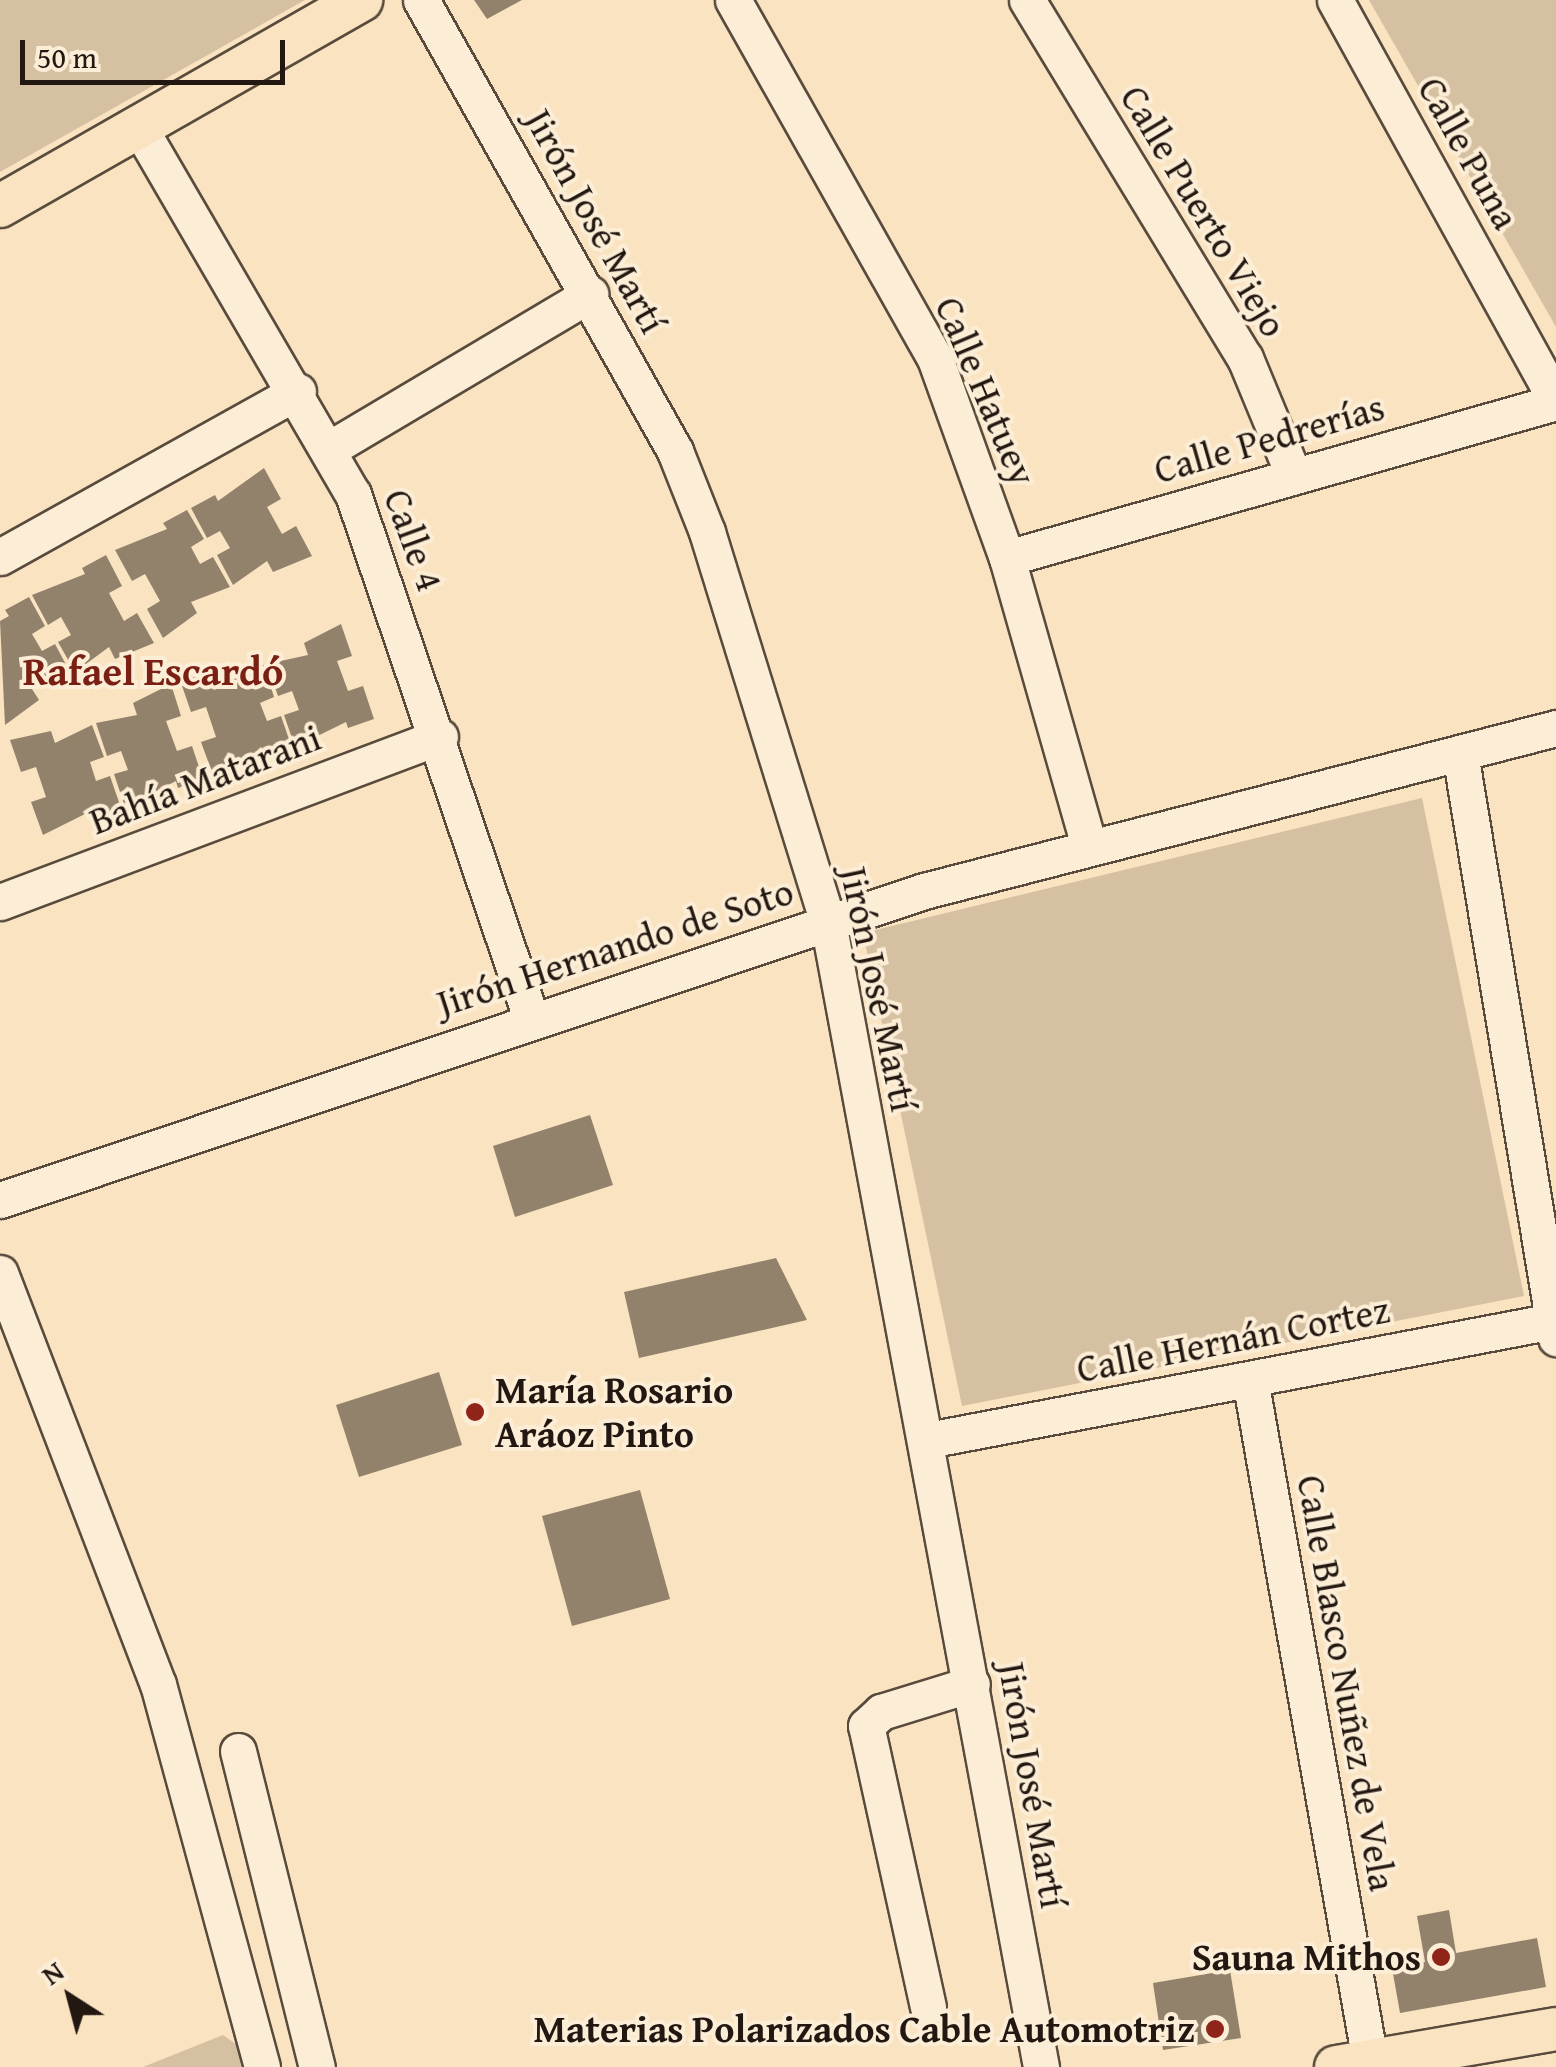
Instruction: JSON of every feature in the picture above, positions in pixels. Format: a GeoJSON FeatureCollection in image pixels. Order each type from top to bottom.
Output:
{"type":"FeatureCollection","features":[{"type":"Feature","properties":{"kind":"main road"},"geometry":{"type":"LineString","coordinates":[[0,206],[361,0]]}},
{"type":"Feature","properties":{"kind":"main road"},"geometry":{"type":"LineString","coordinates":[[1353,2064],[1556,2029]]}},
{"type":"Feature","properties":{"kind":"street","name":"Jirón José Martí"},"geometry":{"type":"LineString","coordinates":[[421,0],[675,451],[707,532],[828,922],[928,1440],[1040,2067]]}},
{"type":"Feature","properties":{"kind":"street","name":"Calle Hatuey"},"geometry":{"type":"LineString","coordinates":[[733,0],[936,361],[1007,558],[1089,845]]}},
{"type":"Feature","properties":{"kind":"street","name":"Calle Puerto Viejo"},"geometry":{"type":"LineString","coordinates":[[1027,0],[1245,358],[1293,474]]}},
{"type":"Feature","properties":{"kind":"street","name":"Calle Puna"},"geometry":{"type":"LineString","coordinates":[[1335,0],[1556,401]]}},
{"type":"Feature","properties":{"kind":"street","name":"Calle 4"},"geometry":{"type":"LineString","coordinates":[[139,126],[298,391],[353,494],[440,737],[531,1018]]}},
{"type":"Feature","properties":{"kind":"street"},"geometry":{"type":"LineString","coordinates":[[330,450],[590,294]]}},
{"type":"Feature","properties":{"kind":"street"},"geometry":{"type":"LineString","coordinates":[[0,557],[298,391]]}},
{"type":"Feature","properties":{"kind":"street","name":"Calle Pedrerías"},"geometry":{"type":"LineString","coordinates":[[1007,558],[1556,401]]}},
{"type":"Feature","properties":{"kind":"street","name":"Jirón Hernando de Soto"},"geometry":{"type":"LineString","coordinates":[[0,1200],[531,1018],[828,922],[1089,845],[1556,728]]}},
{"type":"Feature","properties":{"kind":"street","name":"Bahía Matarani"},"geometry":{"type":"LineString","coordinates":[[0,902],[440,737]]}},
{"type":"Feature","properties":{"kind":"street"},"geometry":{"type":"LineString","coordinates":[[1460,753],[1555,1329]]}},
{"type":"Feature","properties":{"kind":"street"},"geometry":{"type":"LineString","coordinates":[[0,1273],[158,1684],[262,2067]]}},
{"type":"Feature","properties":{"kind":"street","name":"Calle Hernán Cortez"},"geometry":{"type":"LineString","coordinates":[[928,1440],[1250,1379],[1555,1329]]}},
{"type":"Feature","properties":{"kind":"street","name":"Calle Blasco Nuñez de Vela"},"geometry":{"type":"LineString","coordinates":[[1250,1379],[1353,2064]]}},
{"type":"Feature","properties":{"kind":"street"},"geometry":{"type":"LineString","coordinates":[[928,2007],[866,1726],[881,1712],[972,1684]]}},
{"type":"Feature","properties":{"kind":"street"},"geometry":{"type":"LineString","coordinates":[[238,1751],[317,2067]]}},
{"type":"Feature","properties":{"kind":"shaded area"},"geometry":{"type":"Polygon","coordinates":[[[0,0],[305,0],[0,172],[0,0]]]}},
{"type":"Feature","properties":{"kind":"shaded area"},"geometry":{"type":"Polygon","coordinates":[[[1369,0],[1556,0],[1556,327],[1369,0]]]}},
{"type":"Feature","properties":{"kind":"shaded area"},"geometry":{"type":"Polygon","coordinates":[[[1422,798],[1524,1296],[962,1406],[863,933],[1422,798]]]}},
{"type":"Feature","properties":{"kind":"shaded area"},"geometry":{"type":"Polygon","coordinates":[[[223,2035],[240,2047],[241,2067],[143,2067],[223,2035]]]}},
{"type":"Feature","properties":{"kind":"building"},"geometry":{"type":"Polygon","coordinates":[[[474,0],[522,0],[487,19],[474,0]]]}},
{"type":"Feature","properties":{"kind":"building"},"geometry":{"type":"Polygon","coordinates":[[[264,468],[281,499],[267,507],[282,534],[296,526],[312,556],[273,572],[267,561],[233,585],[217,555],[230,548],[220,531],[207,538],[191,508],[215,495],[218,501],[264,468]]]}},
{"type":"Feature","properties":{"kind":"building"},"geometry":{"type":"Polygon","coordinates":[[[187,510],[204,539],[191,547],[200,564],[213,557],[230,587],[191,602],[197,613],[163,638],[147,609],[160,601],[145,574],[132,581],[115,550],[167,529],[163,523],[187,510]]]}},
{"type":"Feature","properties":{"kind":"building"},"geometry":{"type":"Polygon","coordinates":[[[106,555],[122,586],[109,593],[124,621],[137,613],[154,643],[115,659],[109,647],[75,672],[58,642],[71,635],[61,617],[48,625],[32,595],[85,574],[82,568],[106,555]]]}},
{"type":"Feature","properties":{"kind":"building"},"geometry":{"type":"Polygon","coordinates":[[[29,597],[45,626],[32,634],[42,651],[55,644],[71,674],[32,689],[39,700],[5,725],[0,621],[9,616],[5,610],[29,597]]]}},
{"type":"Feature","properties":{"kind":"building"},"geometry":{"type":"Polygon","coordinates":[[[341,624],[352,656],[337,661],[348,691],[363,686],[374,719],[348,728],[346,722],[295,747],[284,715],[299,710],[292,691],[278,696],[267,664],[308,655],[304,643],[341,624]]]}},
{"type":"Feature","properties":{"kind":"building"},"geometry":{"type":"Polygon","coordinates":[[[264,665],[274,697],[260,703],[267,721],[281,716],[292,748],[236,760],[239,767],[213,775],[201,742],[216,737],[206,707],[191,712],[180,680],[221,672],[226,683],[264,665]]]}},
{"type":"Feature","properties":{"kind":"building"},"geometry":{"type":"Polygon","coordinates":[[[171,684],[181,716],[166,721],[177,751],[192,746],[203,779],[178,788],[176,781],[125,807],[114,774],[128,770],[121,751],[107,756],[96,723],[137,715],[133,703],[171,684]]]}},
{"type":"Feature","properties":{"kind":"building"},"geometry":{"type":"Polygon","coordinates":[[[92,725],[104,757],[90,762],[96,781],[110,776],[121,808],[96,817],[93,810],[43,835],[31,802],[46,797],[36,767],[21,772],[10,740],[51,731],[55,743],[92,725]]]}},
{"type":"Feature","properties":{"kind":"building"},"geometry":{"type":"Polygon","coordinates":[[[590,1115],[613,1185],[515,1217],[493,1146],[590,1115]]]}},
{"type":"Feature","properties":{"kind":"building"},"geometry":{"type":"Polygon","coordinates":[[[776,1258],[807,1320],[639,1358],[624,1292],[776,1258]]]}},
{"type":"Feature","properties":{"kind":"building"},"geometry":{"type":"Polygon","coordinates":[[[439,1372],[462,1445],[359,1477],[336,1405],[439,1372]]]}},
{"type":"Feature","properties":{"kind":"building"},"geometry":{"type":"Polygon","coordinates":[[[640,1490],[670,1599],[572,1626],[542,1516],[640,1490]]]}},
{"type":"Feature","properties":{"kind":"building"},"geometry":{"type":"Polygon","coordinates":[[[1449,1910],[1456,1953],[1537,1938],[1546,1987],[1400,2013],[1392,1968],[1425,1962],[1417,1916],[1449,1910]]]}},
{"type":"Feature","properties":{"kind":"building"},"geometry":{"type":"Polygon","coordinates":[[[1230,1970],[1241,2038],[1163,2050],[1153,1983],[1230,1970]]]}},
{"type":"Feature","properties":{"kind":"place","name":"María Rosario Aráoz Pinto"},"geometry":{"type":"Point","coordinates":[475,1412]}},
{"type":"Feature","properties":{"kind":"place","name":"Sauna Mithos"},"geometry":{"type":"Point","coordinates":[1441,1957]}},
{"type":"Feature","properties":{"kind":"place","name":"Materias Polarizados Cable Automotriz"},"geometry":{"type":"Point","coordinates":[1215,2029]}},
{"type":"Feature","properties":{"kind":"district","name":"Rafael Escardó"},"geometry":{"type":"Point","coordinates":[153,671]}}]}
